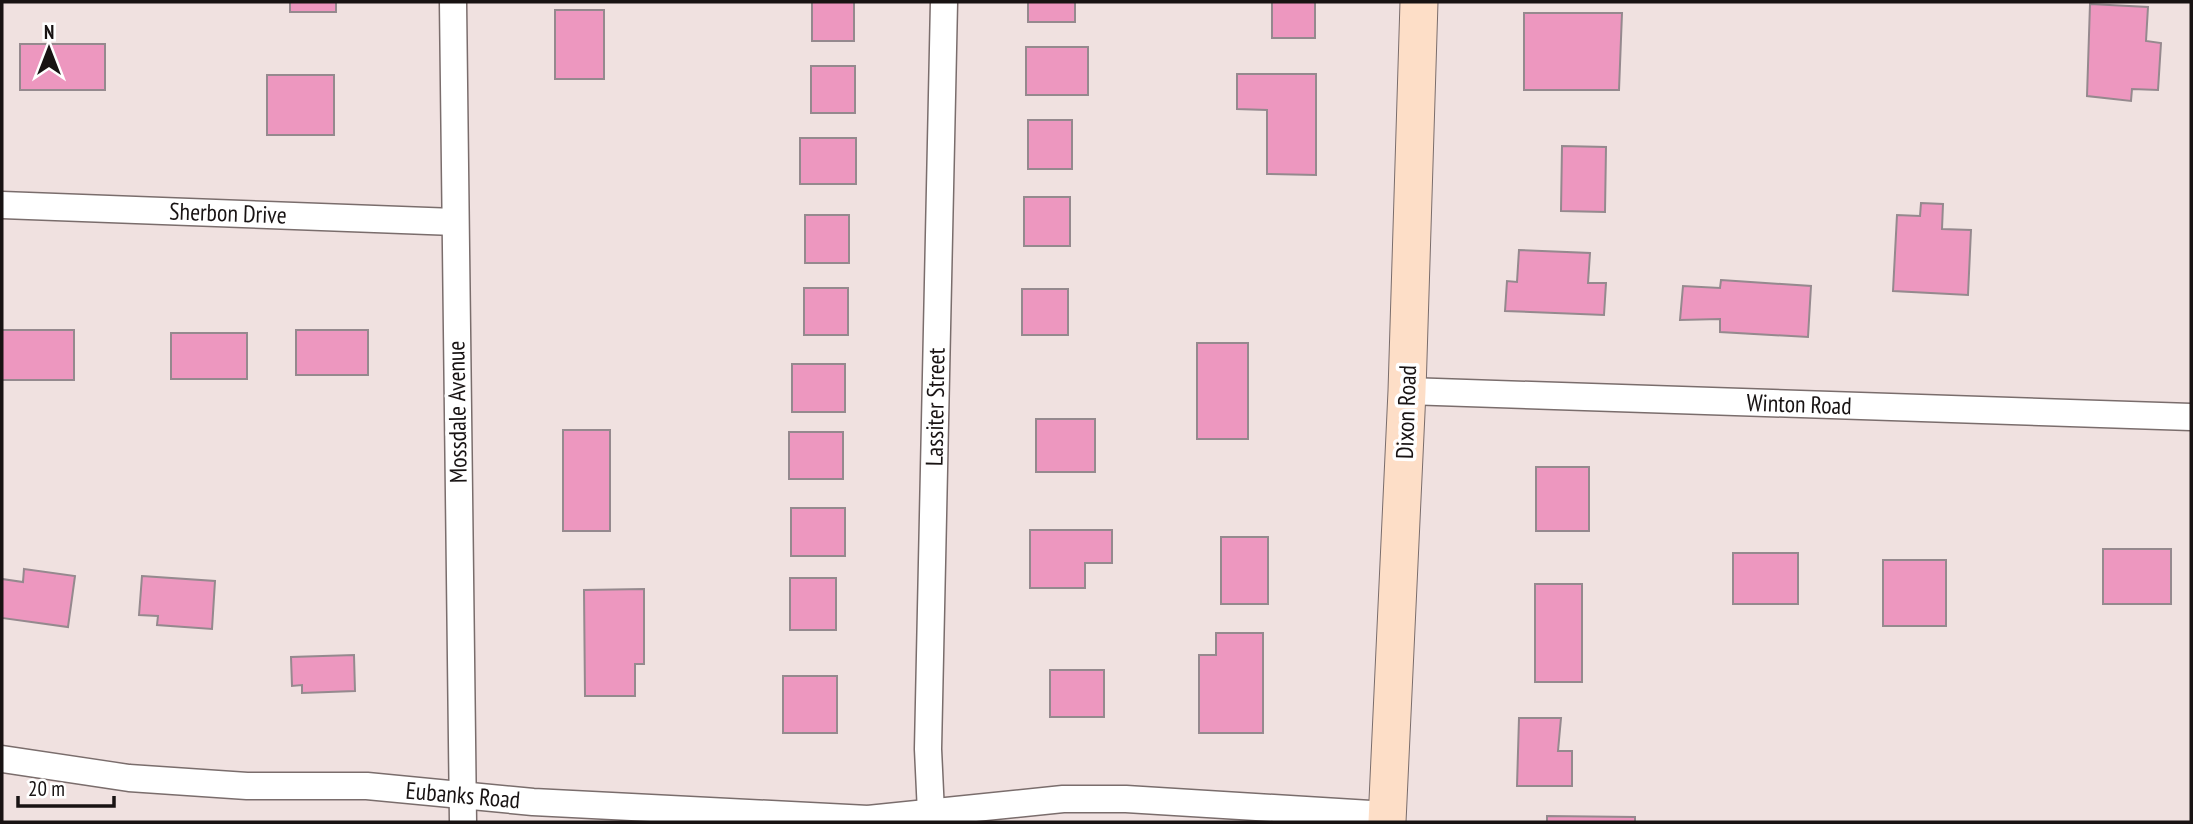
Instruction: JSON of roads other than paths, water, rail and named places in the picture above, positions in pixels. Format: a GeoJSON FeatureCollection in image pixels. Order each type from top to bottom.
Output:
{"type":"FeatureCollection","features":[{"type":"Feature","properties":{"kind":"street","name":"Mossdale Avenue"},"geometry":{"type":"LineString","coordinates":[[453,2],[463,822]]}},
{"type":"Feature","properties":{"kind":"street","name":"Lassiter Street"},"geometry":{"type":"LineString","coordinates":[[931,813],[928,749],[944,2]]}},
{"type":"Feature","properties":{"kind":"street","name":"Dixon Road"},"geometry":{"type":"LineString","coordinates":[[1387,819],[1407,391],[1419,2]]}},
{"type":"Feature","properties":{"kind":"street","name":"Sherbon Drive"},"geometry":{"type":"LineString","coordinates":[[2,205],[454,222]]}},
{"type":"Feature","properties":{"kind":"street","name":"Winton Road"},"geometry":{"type":"LineString","coordinates":[[1407,391],[2191,417]]}},
{"type":"Feature","properties":{"kind":"street","name":"Eubanks Road"},"geometry":{"type":"LineString","coordinates":[[2,759],[129,778],[247,786],[368,786],[533,802],[868,819],[1076,799],[1387,819]]}}]}
